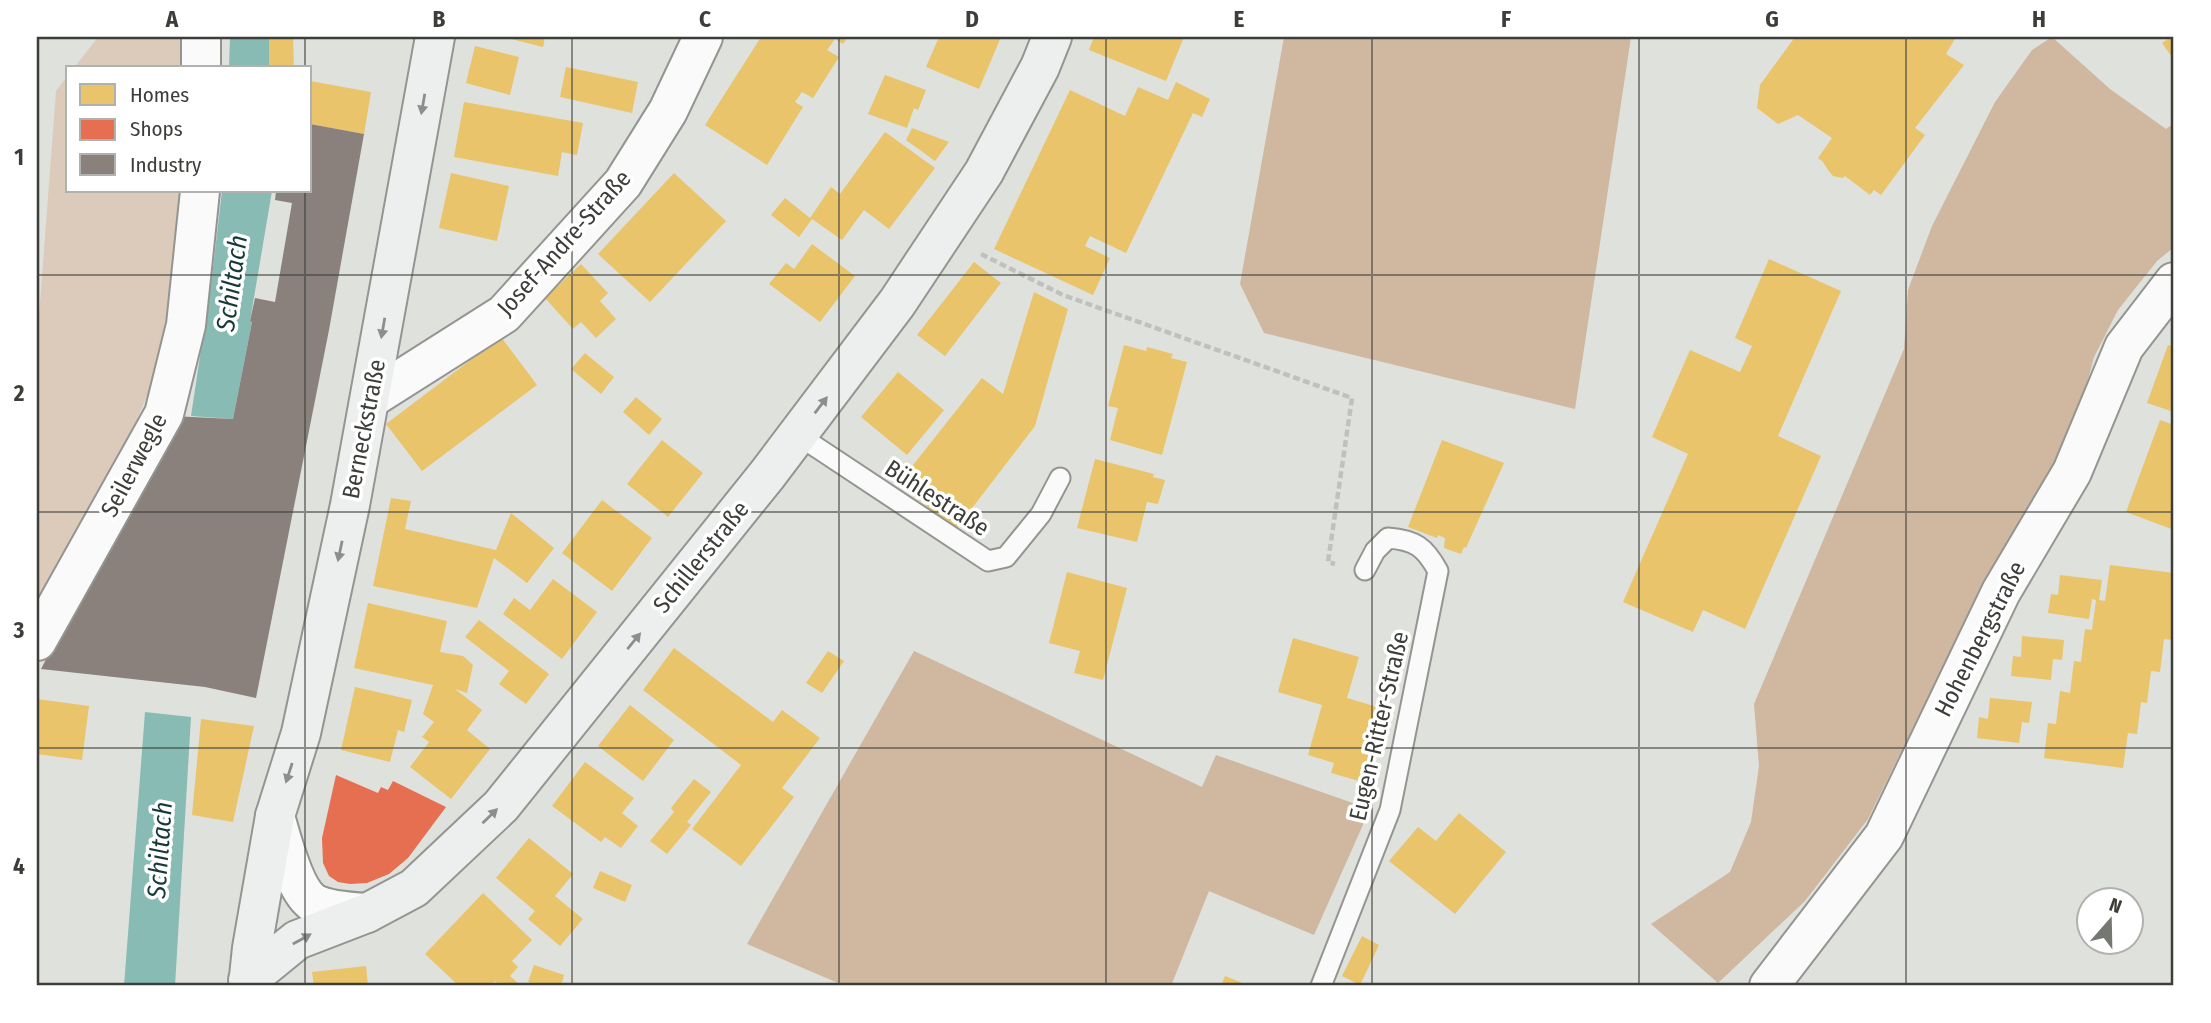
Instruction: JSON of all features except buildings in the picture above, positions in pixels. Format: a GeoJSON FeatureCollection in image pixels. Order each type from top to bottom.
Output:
{"type":"FeatureCollection","features":[{"type":"Feature","properties":{"kind":"main road","name":"Berneckstraße"},"geometry":{"type":"LineString","coordinates":[[248,983],[275,816],[301,733],[370,399],[435,37]]}},
{"type":"Feature","properties":{"kind":"main road","name":"Schillerstraße"},"geometry":{"type":"LineString","coordinates":[[248,983],[297,940],[367,913],[414,888],[501,806],[798,435],[897,303],[984,172],[1040,67],[1052,37]]}},
{"type":"Feature","properties":{"kind":"street"},"geometry":{"type":"LineString","coordinates":[[201,37],[201,66]]}},
{"type":"Feature","properties":{"kind":"street","name":"Josef-Andre-Straße"},"geometry":{"type":"LineString","coordinates":[[370,399],[504,314],[623,183],[668,111],[703,37]]}},
{"type":"Feature","properties":{"kind":"street","name":"Seilerwegle"},"geometry":{"type":"LineString","coordinates":[[37,641],[164,414],[187,326],[200,192]]}},
{"type":"Feature","properties":{"kind":"street","name":"Hohenbergstraße"},"geometry":{"type":"LineString","coordinates":[[1769,986],[1884,836],[2001,592],[2072,472],[2124,346],[2174,282]]}},
{"type":"Feature","properties":{"kind":"street"},"geometry":{"type":"LineString","coordinates":[[275,816],[294,876],[312,902],[344,911],[367,913]]}},
{"type":"Feature","properties":{"kind":"lane","name":"Bühlestraße"},"geometry":{"type":"LineString","coordinates":[[798,435],[988,561],[1006,557],[1041,514],[1060,478]]}},
{"type":"Feature","properties":{"kind":"lane","name":"Eugen-Ritter-Straße"},"geometry":{"type":"LineString","coordinates":[[1321,986],[1390,810],[1438,571],[1416,543],[1388,538],[1374,551],[1365,570]]}},
{"type":"Feature","properties":{"kind":"path"},"geometry":{"type":"LineString","coordinates":[[942,236],[1063,295],[1352,398],[1328,562],[1365,570]]}},
{"type":"Feature","properties":{"kind":"shaded area"},"geometry":{"type":"Polygon","coordinates":[[[98,37],[188,37],[187,66],[76,66],[98,37]]]}},
{"type":"Feature","properties":{"kind":"shaded area"},"geometry":{"type":"Polygon","coordinates":[[[1284,37],[1631,37],[1575,409],[1264,333],[1240,284],[1284,37]]]}},
{"type":"Feature","properties":{"kind":"shaded area"},"geometry":{"type":"Polygon","coordinates":[[[2052,37],[2110,89],[2166,129],[2174,123],[2174,247],[2157,261],[2118,310],[2094,357],[2080,410],[1950,652],[1868,819],[1805,901],[1718,983],[1651,924],[1730,872],[1751,822],[1759,766],[1754,704],[1904,349],[1908,290],[1932,226],[1995,102],[2032,50],[2052,37]]]}},
{"type":"Feature","properties":{"kind":"shaded area"},"geometry":{"type":"Polygon","coordinates":[[[66,78],[66,192],[185,192],[184,238],[159,368],[119,461],[37,599],[37,472],[40,469],[37,465],[37,342],[56,91],[66,78]]]}},
{"type":"Feature","properties":{"kind":"shaded area"},"geometry":{"type":"Polygon","coordinates":[[[914,651],[1202,787],[1216,755],[1370,809],[1314,935],[1209,891],[1171,986],[845,986],[747,944],[914,651]]]}},
{"type":"Feature","properties":{"kind":"water"},"geometry":{"type":"Polygon","coordinates":[[[230,37],[269,37],[269,66],[229,66],[230,37]]]}},
{"type":"Feature","properties":{"kind":"water","name":"Schiltach"},"geometry":{"type":"Polygon","coordinates":[[[222,192],[272,192],[250,321],[252,322],[233,419],[191,416],[222,192]]]}},
{"type":"Feature","properties":{"kind":"water","name":"Schiltach"},"geometry":{"type":"Polygon","coordinates":[[[145,712],[191,717],[175,986],[124,986],[145,712]]]}}]}
